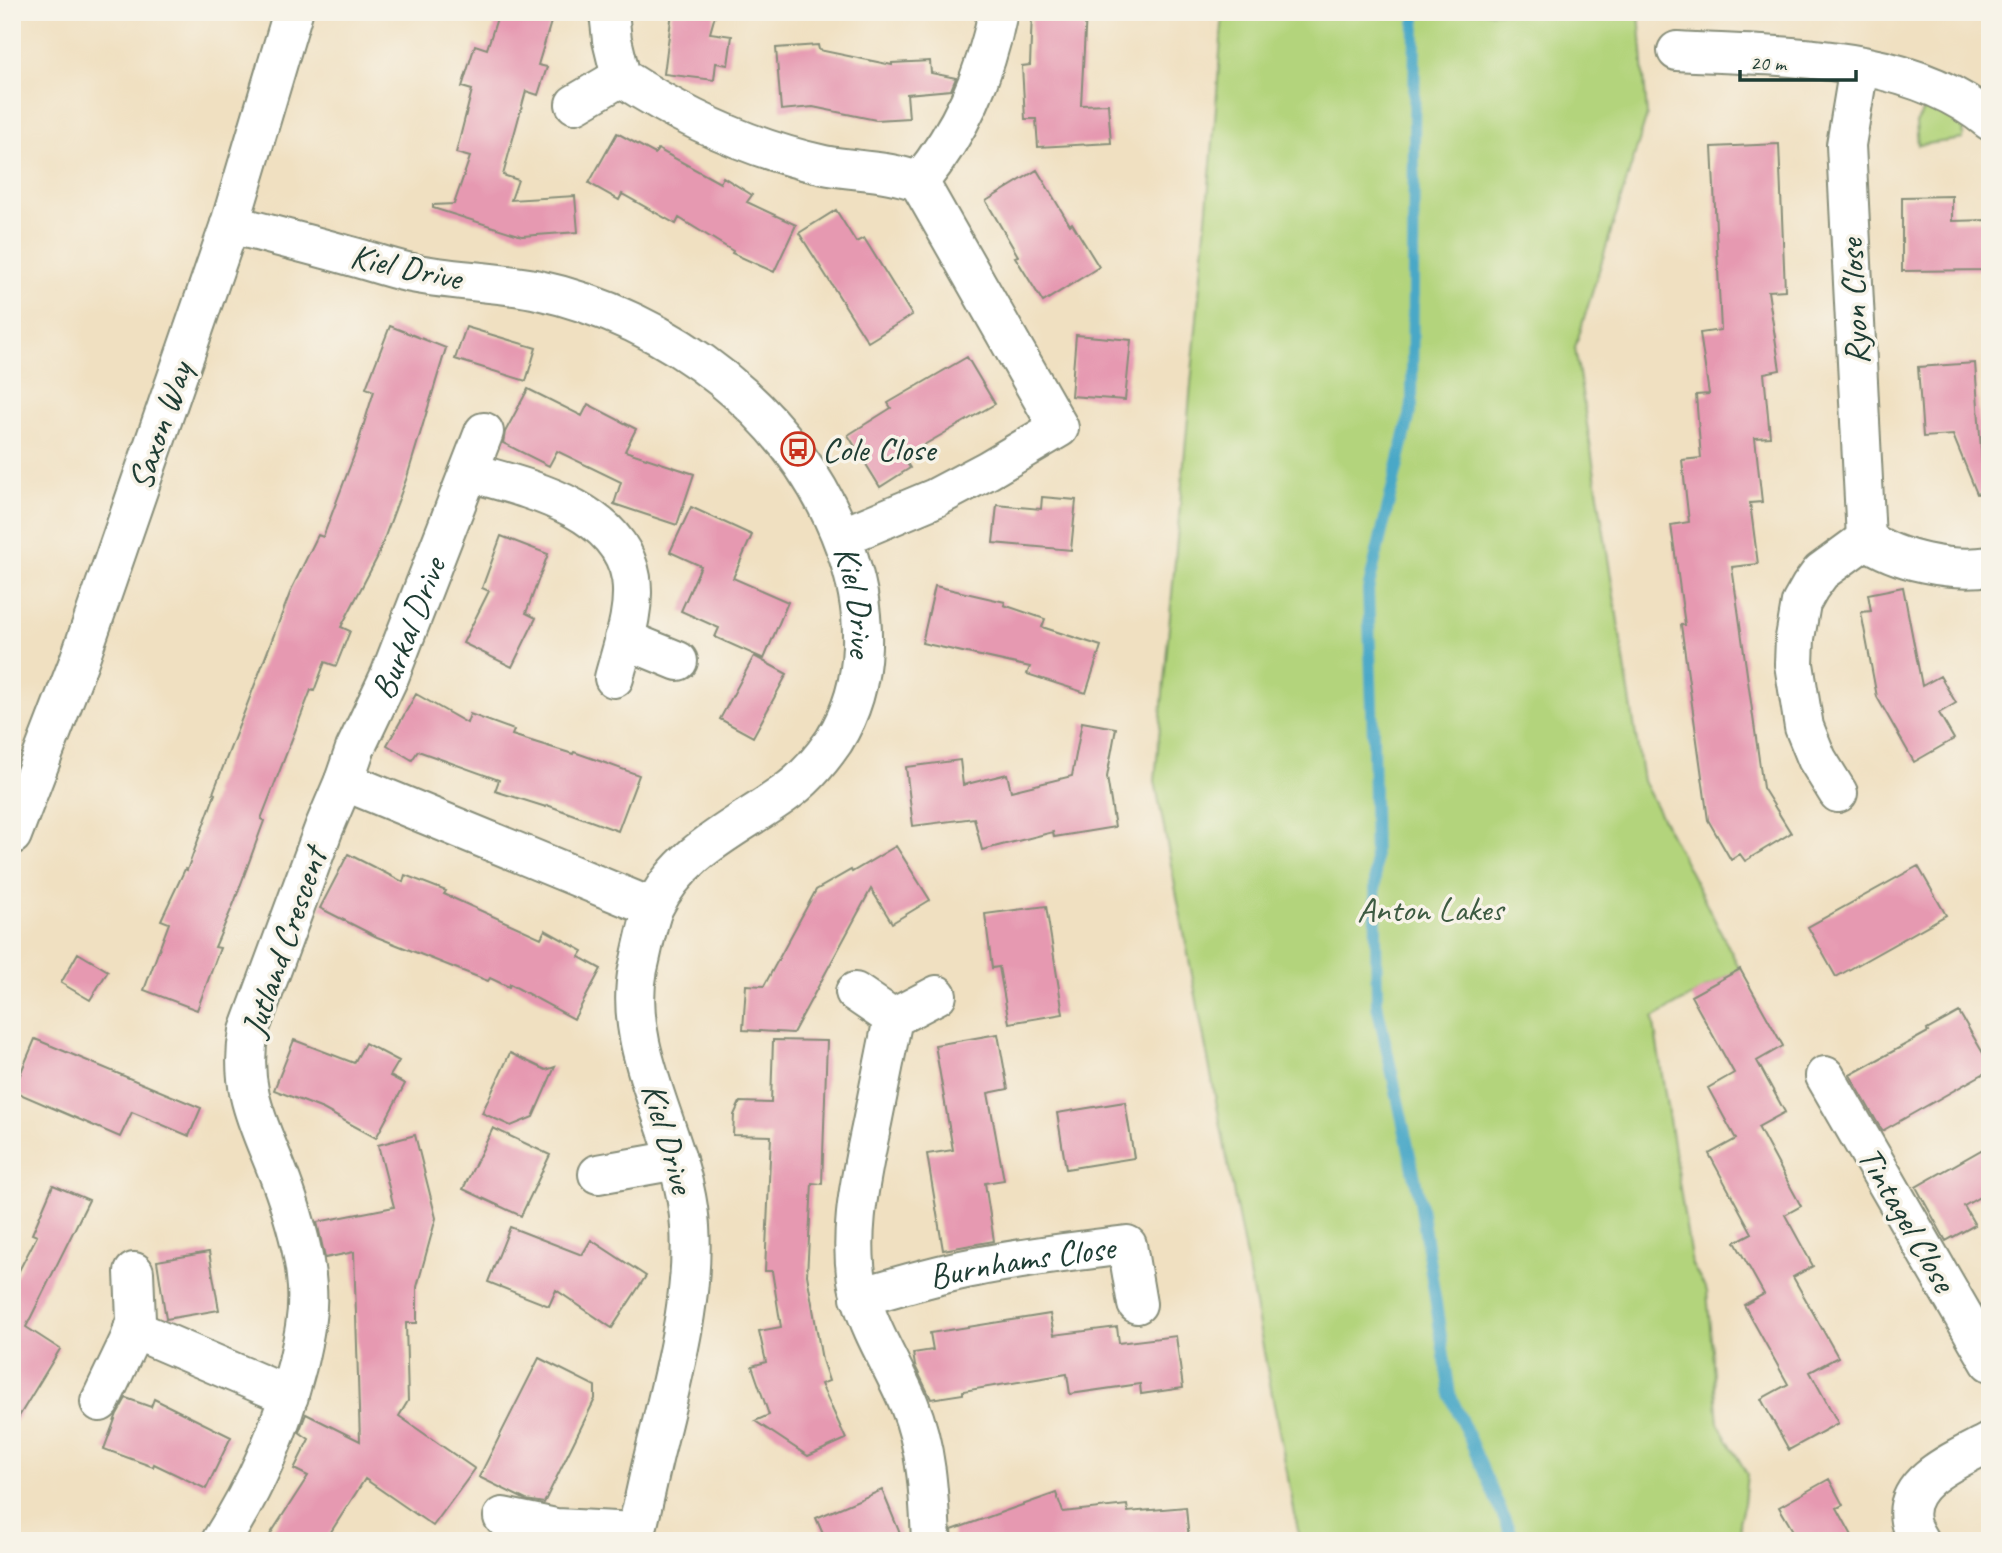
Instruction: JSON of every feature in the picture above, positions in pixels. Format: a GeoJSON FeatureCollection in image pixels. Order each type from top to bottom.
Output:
{"type":"FeatureCollection","features":[{"type":"Feature","properties":{"kind":"street","name":"Saxon Way"},"geometry":{"type":"LineString","coordinates":[[12,835],[79,661],[230,223],[293,12]]}},
{"type":"Feature","properties":{"kind":"street"},"geometry":{"type":"LineString","coordinates":[[609,12],[612,40],[621,76],[672,109],[709,128],[784,156],[905,176],[919,182],[1059,428],[946,492],[842,537]]}},
{"type":"Feature","properties":{"kind":"street"},"geometry":{"type":"LineString","coordinates":[[919,182],[953,135],[973,98],[998,12]]}},
{"type":"Feature","properties":{"kind":"street"},"geometry":{"type":"LineString","coordinates":[[1677,51],[1822,61],[1902,76],[1940,90],[1974,108],[1990,121]]}},
{"type":"Feature","properties":{"kind":"street","name":"Ryon Close"},"geometry":{"type":"LineString","coordinates":[[1859,67],[1846,145],[1866,539]]}},
{"type":"Feature","properties":{"kind":"street"},"geometry":{"type":"LineString","coordinates":[[575,104],[621,76]]}},
{"type":"Feature","properties":{"kind":"street","name":"Kiel Drive"},"geometry":{"type":"LineString","coordinates":[[230,223],[405,271],[534,289],[581,301],[620,316],[654,334],[716,373],[779,432],[801,461],[824,500],[842,537],[855,577],[862,613],[864,644],[850,710],[833,742],[788,792],[696,852],[673,877],[653,908],[637,973],[634,1003],[638,1033],[677,1160],[688,1204],[691,1238],[686,1304],[636,1536]]}},
{"type":"Feature","properties":{"kind":"street","name":"Burkal Drive"},"geometry":{"type":"LineString","coordinates":[[344,780],[355,749],[390,675],[484,432]]}},
{"type":"Feature","properties":{"kind":"street"},"geometry":{"type":"LineString","coordinates":[[469,472],[538,491],[575,509],[611,536],[623,554],[631,578],[631,603],[614,678]]}},
{"type":"Feature","properties":{"kind":"street"},"geometry":{"type":"LineString","coordinates":[[1838,793],[1817,759],[1804,727],[1794,664],[1801,603],[1821,572],[1866,539],[1878,548],[1946,568],[1990,566]]}},
{"type":"Feature","properties":{"kind":"street"},"geometry":{"type":"LineString","coordinates":[[624,639],[678,660]]}},
{"type":"Feature","properties":{"kind":"street"},"geometry":{"type":"LineString","coordinates":[[344,780],[653,908]]}},
{"type":"Feature","properties":{"kind":"street","name":"Jutland Crescent"},"geometry":{"type":"LineString","coordinates":[[221,1541],[246,1501],[280,1426],[307,1318],[303,1259],[285,1192],[250,1097],[245,1074],[245,1053],[249,1031],[344,780]]}},
{"type":"Feature","properties":{"kind":"street"},"geometry":{"type":"LineString","coordinates":[[855,992],[894,1018]]}},
{"type":"Feature","properties":{"kind":"street"},"geometry":{"type":"LineString","coordinates":[[894,1018],[937,995]]}},
{"type":"Feature","properties":{"kind":"street"},"geometry":{"type":"LineString","coordinates":[[894,1018],[863,1167],[856,1222],[855,1267],[860,1297],[872,1329],[911,1407],[929,1494],[931,1541]]}},
{"type":"Feature","properties":{"kind":"street","name":"Tintagel Close"},"geometry":{"type":"LineString","coordinates":[[1825,1076],[1990,1363]]}},
{"type":"Feature","properties":{"kind":"street"},"geometry":{"type":"LineString","coordinates":[[598,1174],[677,1160]]}},
{"type":"Feature","properties":{"kind":"street","name":"Burnhams Close"},"geometry":{"type":"LineString","coordinates":[[860,1297],[924,1278],[975,1267],[1053,1253],[1127,1245],[1137,1304]]}},
{"type":"Feature","properties":{"kind":"street"},"geometry":{"type":"LineString","coordinates":[[100,1402],[136,1320],[134,1272]]}},
{"type":"Feature","properties":{"kind":"street"},"geometry":{"type":"LineString","coordinates":[[133,1329],[289,1396]]}},
{"type":"Feature","properties":{"kind":"street"},"geometry":{"type":"LineString","coordinates":[[1919,1541],[1910,1524],[1909,1512],[1911,1499],[1926,1478],[1990,1442]]}},
{"type":"Feature","properties":{"kind":"street"},"geometry":{"type":"LineString","coordinates":[[503,1517],[556,1528],[636,1536]]}},
{"type":"Feature","properties":{"kind":"green space","name":"Anton Lakes"},"geometry":{"type":"Polygon","coordinates":[[[1223,12],[1639,12],[1647,115],[1575,348],[1643,781],[1740,969],[1653,1018],[1692,1265],[1707,1291],[1718,1423],[1747,1474],[1739,1522],[1742,1541],[1300,1541],[1155,781],[1223,12]]]}},
{"type":"Feature","properties":{"kind":"green space"},"geometry":{"type":"Polygon","coordinates":[[[1926,107],[1964,125],[1963,139],[1918,145],[1916,123],[1926,107]]]}},
{"type":"Feature","properties":{"kind":"building"},"geometry":{"type":"Polygon","coordinates":[[[499,12],[554,12],[538,65],[547,67],[538,95],[526,91],[503,175],[518,180],[511,200],[575,196],[578,232],[522,236],[433,208],[433,205],[454,204],[470,157],[456,153],[472,90],[462,87],[475,45],[487,49],[499,12]]]}},
{"type":"Feature","properties":{"kind":"building"},"geometry":{"type":"Polygon","coordinates":[[[672,12],[716,12],[710,33],[732,36],[728,65],[716,63],[714,80],[664,74],[672,12]]]}},
{"type":"Feature","properties":{"kind":"building"},"geometry":{"type":"Polygon","coordinates":[[[1032,12],[1086,12],[1081,105],[1108,104],[1111,143],[1038,147],[1036,119],[1025,119],[1022,66],[1030,65],[1032,12]]]}},
{"type":"Feature","properties":{"kind":"building"},"geometry":{"type":"Polygon","coordinates":[[[818,45],[819,50],[892,65],[930,61],[931,73],[956,78],[951,90],[907,94],[909,118],[876,120],[813,107],[781,110],[776,48],[818,45]]]}},
{"type":"Feature","properties":{"kind":"building"},"geometry":{"type":"Polygon","coordinates":[[[617,133],[655,154],[658,149],[720,183],[723,177],[752,195],[747,202],[796,225],[774,272],[732,253],[733,251],[679,218],[676,224],[622,194],[619,200],[589,183],[617,133]]]}},
{"type":"Feature","properties":{"kind":"building"},"geometry":{"type":"Polygon","coordinates":[[[1779,144],[1785,290],[1768,291],[1780,370],[1764,373],[1770,437],[1755,438],[1762,502],[1750,503],[1758,564],[1732,567],[1763,788],[1791,833],[1745,861],[1740,854],[1731,860],[1708,820],[1681,625],[1685,625],[1671,525],[1689,522],[1682,460],[1701,458],[1696,395],[1709,394],[1700,333],[1721,330],[1712,147],[1779,144]]]}},
{"type":"Feature","properties":{"kind":"building"},"geometry":{"type":"Polygon","coordinates":[[[1037,170],[1099,267],[1043,302],[1015,257],[1018,256],[986,201],[1037,170]]]}},
{"type":"Feature","properties":{"kind":"building"},"geometry":{"type":"Polygon","coordinates":[[[1952,196],[1952,221],[1990,220],[1990,270],[1902,271],[1902,197],[1952,196]]]}},
{"type":"Feature","properties":{"kind":"building"},"geometry":{"type":"Polygon","coordinates":[[[836,210],[856,242],[864,238],[912,315],[868,342],[799,233],[836,210]]]}},
{"type":"Feature","properties":{"kind":"building"},"geometry":{"type":"Polygon","coordinates":[[[390,326],[446,348],[407,477],[377,558],[341,627],[350,631],[336,666],[325,662],[314,691],[311,690],[261,819],[264,821],[234,903],[215,947],[220,948],[197,1010],[144,990],[169,923],[161,920],[185,869],[187,870],[215,794],[213,793],[292,588],[318,535],[323,537],[355,453],[374,391],[366,388],[390,326]]]}},
{"type":"Feature","properties":{"kind":"building"},"geometry":{"type":"Polygon","coordinates":[[[466,327],[536,348],[526,381],[455,359],[466,327]]]}},
{"type":"Feature","properties":{"kind":"building"},"geometry":{"type":"Polygon","coordinates":[[[1076,335],[1131,340],[1125,400],[1071,396],[1076,335]]]}},
{"type":"Feature","properties":{"kind":"building"},"geometry":{"type":"Polygon","coordinates":[[[967,357],[995,404],[903,457],[910,468],[880,487],[848,435],[891,408],[888,403],[967,357]]]}},
{"type":"Feature","properties":{"kind":"building"},"geometry":{"type":"Polygon","coordinates":[[[1975,363],[1984,493],[1977,494],[1953,435],[1923,437],[1918,367],[1975,363]]]}},
{"type":"Feature","properties":{"kind":"building"},"geometry":{"type":"Polygon","coordinates":[[[528,389],[582,416],[588,404],[636,429],[625,451],[694,474],[677,525],[614,504],[621,482],[557,451],[549,466],[503,443],[505,432],[528,389]]]}},
{"type":"Feature","properties":{"kind":"building"},"geometry":{"type":"Polygon","coordinates":[[[1042,497],[1076,500],[1071,550],[993,543],[997,505],[1041,509],[1042,497]]]}},
{"type":"Feature","properties":{"kind":"building"},"geometry":{"type":"Polygon","coordinates":[[[691,507],[752,535],[733,578],[788,602],[764,659],[715,637],[719,628],[681,611],[701,566],[670,552],[691,507]]]}},
{"type":"Feature","properties":{"kind":"building"},"geometry":{"type":"Polygon","coordinates":[[[501,536],[548,554],[526,613],[536,618],[512,667],[463,643],[489,591],[482,588],[501,536]]]}},
{"type":"Feature","properties":{"kind":"building"},"geometry":{"type":"Polygon","coordinates":[[[935,586],[1005,602],[1004,605],[1045,619],[1042,627],[1101,646],[1086,693],[1027,674],[1030,667],[922,643],[935,586]]]}},
{"type":"Feature","properties":{"kind":"building"},"geometry":{"type":"Polygon","coordinates":[[[1903,587],[1922,686],[1940,676],[1956,703],[1939,713],[1954,739],[1914,762],[1877,697],[1861,612],[1871,611],[1868,594],[1903,587]]]}},
{"type":"Feature","properties":{"kind":"building"},"geometry":{"type":"Polygon","coordinates":[[[754,656],[787,674],[753,737],[720,719],[754,656]]]}},
{"type":"Feature","properties":{"kind":"building"},"geometry":{"type":"Polygon","coordinates":[[[416,694],[467,723],[470,714],[514,730],[512,735],[573,754],[574,752],[639,775],[618,831],[547,805],[546,807],[495,791],[499,780],[418,751],[412,760],[387,745],[416,694]]]}},
{"type":"Feature","properties":{"kind":"building"},"geometry":{"type":"Polygon","coordinates":[[[1082,722],[1116,728],[1107,777],[1115,827],[1054,837],[1053,832],[982,850],[974,818],[913,826],[906,767],[960,760],[963,785],[1007,774],[1011,791],[1072,776],[1082,722]]]}},
{"type":"Feature","properties":{"kind":"building"},"geometry":{"type":"Polygon","coordinates":[[[896,846],[930,900],[892,923],[871,889],[793,1033],[743,1030],[746,985],[764,986],[816,890],[896,846]]]}},
{"type":"Feature","properties":{"kind":"building"},"geometry":{"type":"Polygon","coordinates":[[[348,854],[403,882],[405,875],[446,891],[444,894],[541,938],[545,930],[583,951],[579,957],[601,969],[574,1019],[510,984],[509,987],[490,978],[488,981],[377,937],[320,908],[348,854]]]}},
{"type":"Feature","properties":{"kind":"building"},"geometry":{"type":"Polygon","coordinates":[[[1918,866],[1946,915],[1836,977],[1808,927],[1918,866]]]}},
{"type":"Feature","properties":{"kind":"building"},"geometry":{"type":"Polygon","coordinates":[[[1046,906],[1063,1014],[1009,1023],[999,967],[992,968],[985,914],[1046,906]]]}},
{"type":"Feature","properties":{"kind":"building"},"geometry":{"type":"Polygon","coordinates":[[[78,953],[108,971],[90,1000],[61,983],[78,953]]]}},
{"type":"Feature","properties":{"kind":"building"},"geometry":{"type":"Polygon","coordinates":[[[1740,969],[1783,1046],[1757,1061],[1785,1112],[1758,1127],[1801,1206],[1785,1215],[1813,1266],[1793,1277],[1838,1357],[1810,1372],[1838,1423],[1789,1450],[1761,1399],[1788,1384],[1744,1305],[1764,1294],[1735,1242],[1752,1233],[1709,1154],[1736,1139],[1708,1088],[1734,1073],[1691,996],[1740,969]]]}},
{"type":"Feature","properties":{"kind":"building"},"geometry":{"type":"Polygon","coordinates":[[[1959,1012],[1990,1065],[1990,1070],[1882,1131],[1850,1075],[1959,1012]]]}},
{"type":"Feature","properties":{"kind":"building"},"geometry":{"type":"Polygon","coordinates":[[[998,1034],[1008,1089],[988,1093],[1004,1180],[985,1183],[994,1241],[943,1250],[927,1154],[953,1150],[935,1045],[998,1034]]]}},
{"type":"Feature","properties":{"kind":"building"},"geometry":{"type":"Polygon","coordinates":[[[35,1039],[201,1108],[189,1136],[132,1112],[120,1137],[13,1091],[35,1039]]]}},
{"type":"Feature","properties":{"kind":"building"},"geometry":{"type":"Polygon","coordinates":[[[294,1040],[354,1063],[365,1043],[399,1061],[390,1076],[405,1084],[376,1138],[323,1109],[274,1090],[294,1040]]]}},
{"type":"Feature","properties":{"kind":"building"},"geometry":{"type":"Polygon","coordinates":[[[773,1040],[827,1041],[822,1184],[812,1183],[807,1275],[822,1360],[829,1381],[821,1384],[846,1439],[808,1456],[755,1421],[769,1415],[752,1366],[766,1362],[759,1331],[781,1327],[772,1271],[765,1271],[771,1136],[733,1135],[734,1115],[740,1102],[771,1103],[773,1040]]]}},
{"type":"Feature","properties":{"kind":"building"},"geometry":{"type":"Polygon","coordinates":[[[510,1053],[546,1070],[555,1067],[533,1117],[511,1126],[482,1113],[510,1053]]]}},
{"type":"Feature","properties":{"kind":"building"},"geometry":{"type":"Polygon","coordinates":[[[1125,1102],[1134,1158],[1066,1169],[1057,1113],[1125,1102]]]}},
{"type":"Feature","properties":{"kind":"building"},"geometry":{"type":"Polygon","coordinates":[[[493,1128],[550,1155],[521,1216],[463,1189],[493,1128]]]}},
{"type":"Feature","properties":{"kind":"building"},"geometry":{"type":"Polygon","coordinates":[[[415,1135],[436,1218],[417,1287],[417,1323],[406,1323],[408,1401],[399,1416],[475,1469],[433,1526],[365,1479],[325,1541],[266,1541],[308,1476],[294,1469],[309,1439],[299,1432],[306,1414],[360,1441],[354,1252],[325,1258],[317,1222],[394,1207],[378,1145],[415,1135]]]}},
{"type":"Feature","properties":{"kind":"building"},"geometry":{"type":"Polygon","coordinates":[[[1990,1145],[1990,1191],[1964,1206],[1975,1225],[1946,1241],[1916,1187],[1990,1145]]]}},
{"type":"Feature","properties":{"kind":"building"},"geometry":{"type":"Polygon","coordinates":[[[53,1185],[89,1200],[26,1327],[60,1349],[12,1428],[12,1284],[37,1236],[32,1234],[53,1185]]]}},
{"type":"Feature","properties":{"kind":"building"},"geometry":{"type":"Polygon","coordinates":[[[510,1227],[582,1255],[591,1240],[646,1276],[612,1328],[556,1290],[549,1306],[488,1282],[510,1227]]]}},
{"type":"Feature","properties":{"kind":"building"},"geometry":{"type":"Polygon","coordinates":[[[209,1252],[219,1310],[166,1319],[157,1261],[209,1252]]]}},
{"type":"Feature","properties":{"kind":"building"},"geometry":{"type":"Polygon","coordinates":[[[1050,1314],[1054,1335],[1117,1327],[1119,1343],[1176,1336],[1183,1388],[1141,1394],[1140,1384],[1070,1394],[1067,1374],[931,1399],[915,1366],[913,1353],[933,1350],[930,1333],[1050,1314]]]}},
{"type":"Feature","properties":{"kind":"building"},"geometry":{"type":"Polygon","coordinates":[[[539,1358],[595,1386],[595,1399],[544,1503],[526,1500],[479,1477],[539,1358]]]}},
{"type":"Feature","properties":{"kind":"building"},"geometry":{"type":"Polygon","coordinates":[[[126,1398],[151,1407],[154,1399],[231,1437],[206,1489],[154,1464],[153,1467],[104,1449],[126,1398]]]}},
{"type":"Feature","properties":{"kind":"building"},"geometry":{"type":"Polygon","coordinates":[[[1829,1479],[1843,1505],[1837,1508],[1855,1541],[1799,1541],[1779,1507],[1829,1479]]]}},
{"type":"Feature","properties":{"kind":"building"},"geometry":{"type":"Polygon","coordinates":[[[882,1490],[903,1541],[826,1541],[816,1518],[882,1490]]]}},
{"type":"Feature","properties":{"kind":"building"},"geometry":{"type":"Polygon","coordinates":[[[1056,1493],[1063,1512],[1127,1505],[1128,1512],[1186,1507],[1189,1541],[953,1541],[952,1530],[1056,1493]]]}},
{"type":"Feature","properties":{"kind":"waterway"},"geometry":{"type":"LineString","coordinates":[[1415,12],[1412,405],[1368,590],[1377,1005],[1420,1201],[1450,1394],[1514,1541]]}},
{"type":"Feature","properties":{"kind":"place","name":"Cole Close"},"geometry":{"type":"Point","coordinates":[798,449]}}]}
